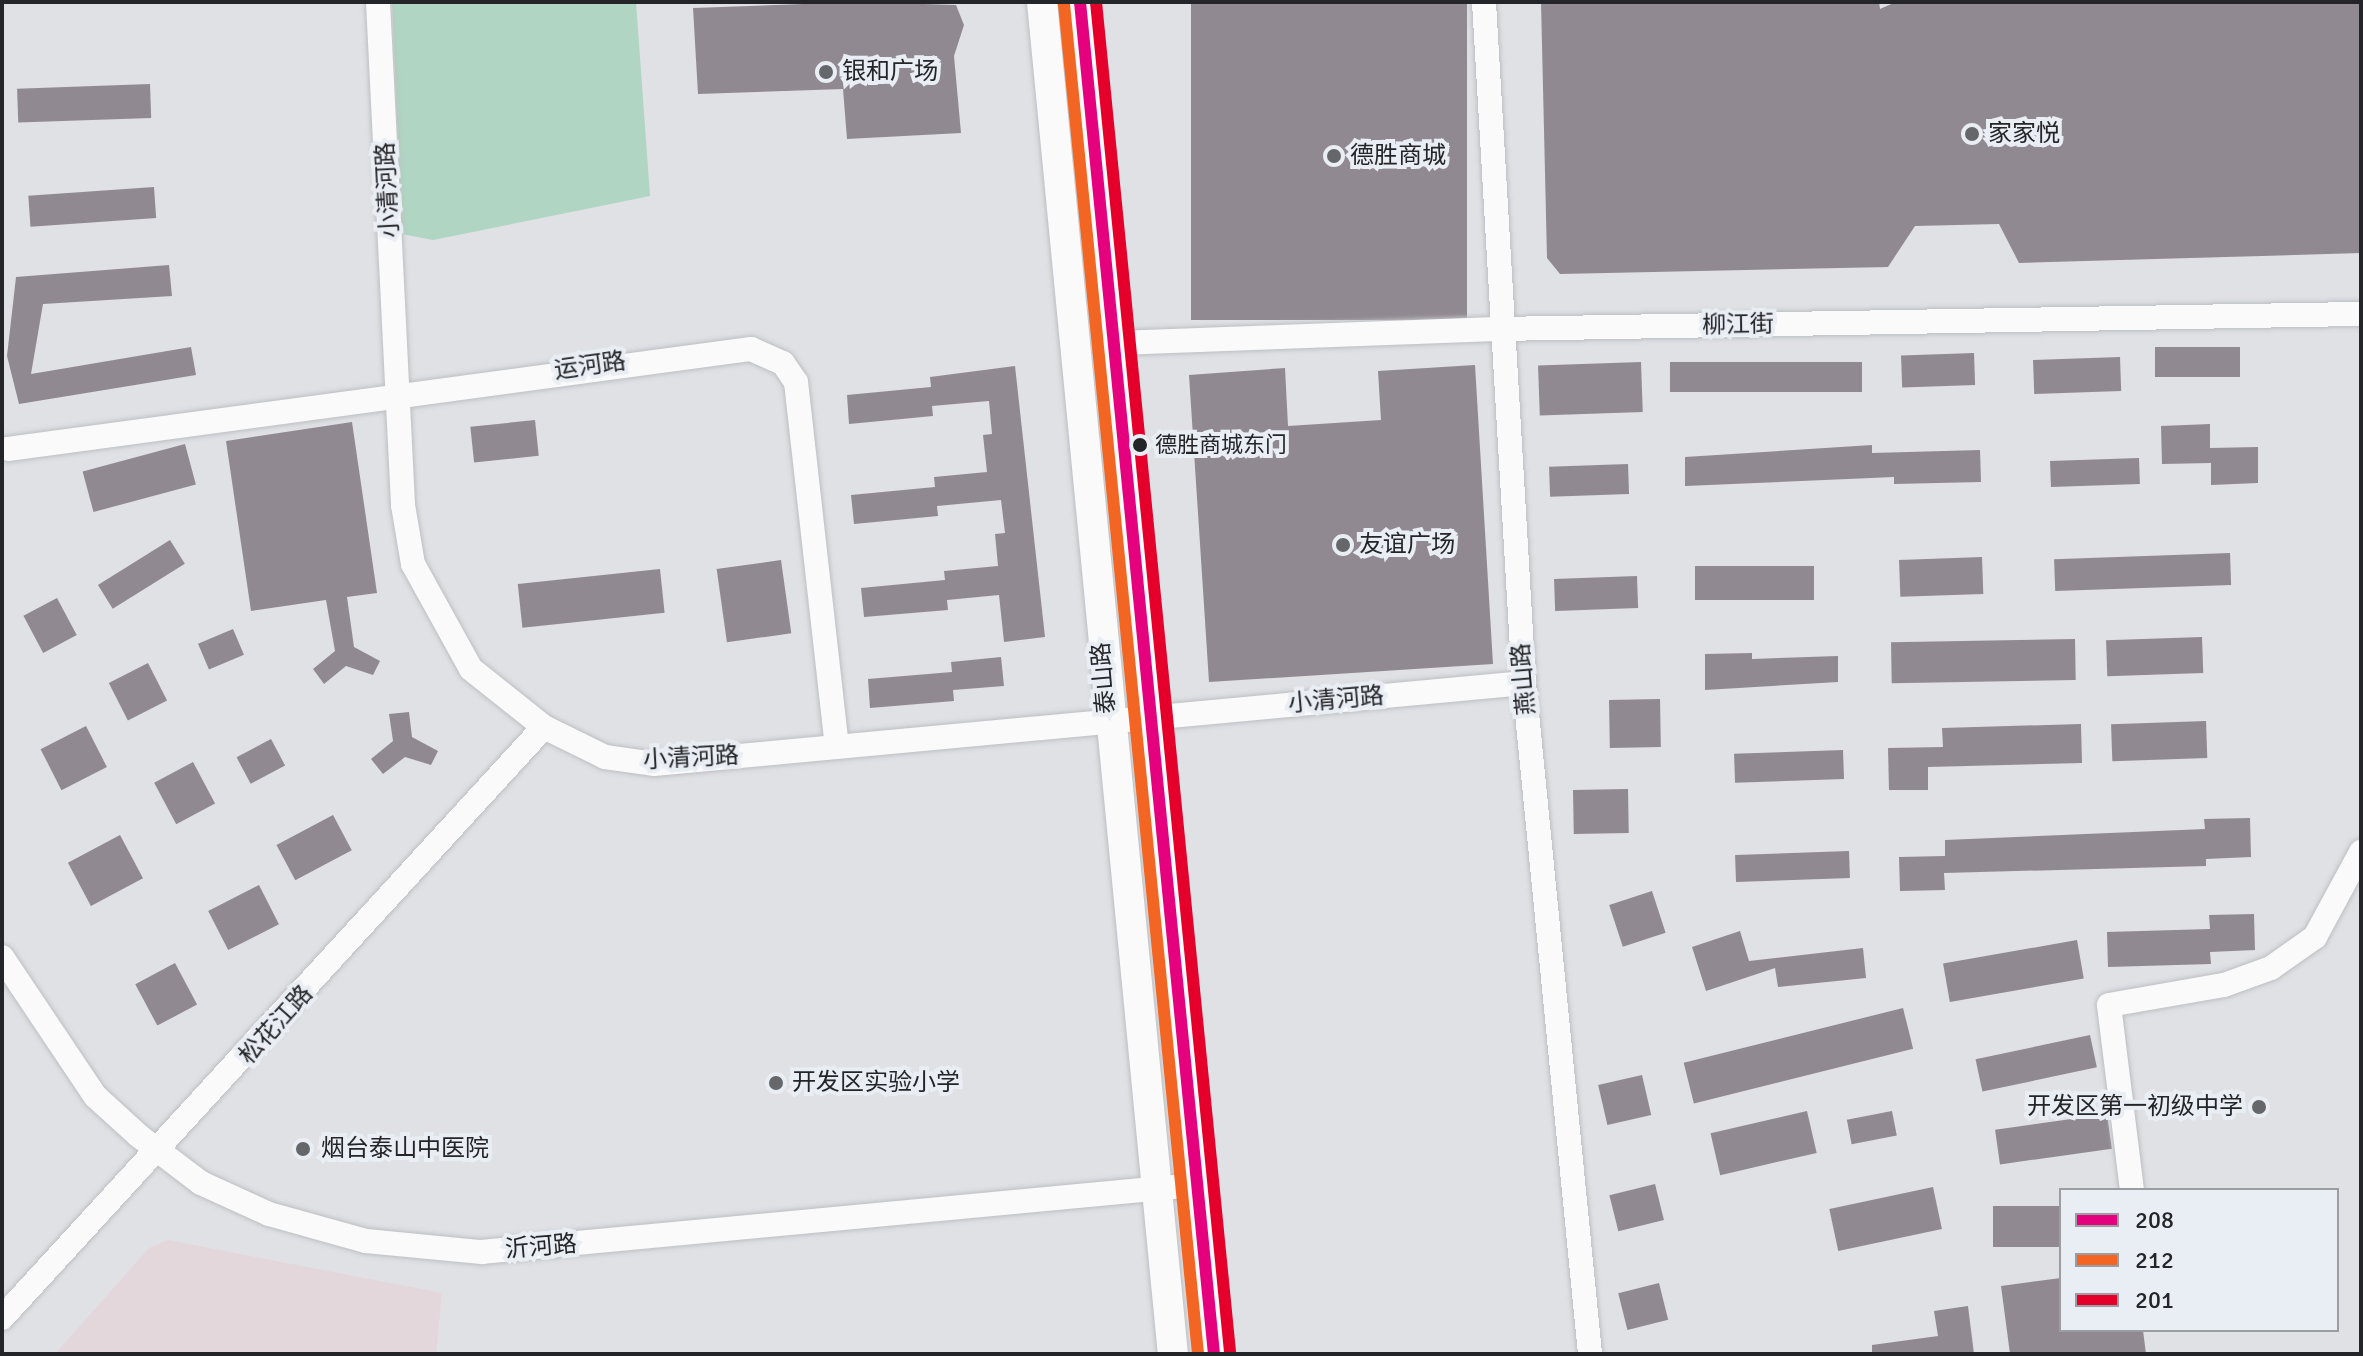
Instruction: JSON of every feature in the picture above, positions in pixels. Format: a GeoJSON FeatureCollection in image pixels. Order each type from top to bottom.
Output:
{"type":"FeatureCollection","features":[{"type":"Feature","properties":{"kind":"main road","name":"泰山路"},"geometry":{"type":"LineString","coordinates":[[1042,2],[1108,721],[1173,1354]]}},
{"type":"Feature","properties":{"kind":"main road","name":"泰山路"},"geometry":{"type":"LineString","coordinates":[[1080,2],[1116,343],[1147,717],[1214,1354]]}},
{"type":"Feature","properties":{"kind":"street","name":"小清河路"},"geometry":{"type":"LineString","coordinates":[[378,2],[403,505],[413,564],[431,605],[471,669],[544,727],[605,757],[654,764],[1524,683]]}},
{"type":"Feature","properties":{"kind":"street","name":"燕山路"},"geometry":{"type":"LineString","coordinates":[[1484,2],[1498,329],[1524,683],[1590,1354]]}},
{"type":"Feature","properties":{"kind":"street","name":"柳江街"},"geometry":{"type":"LineString","coordinates":[[1116,343],[1498,329],[2361,314]]}},
{"type":"Feature","properties":{"kind":"street","name":"运河路"},"geometry":{"type":"LineString","coordinates":[[8,449],[706,349],[751,349],[783,363],[802,411],[837,747]]}},
{"type":"Feature","properties":{"kind":"street","name":"松花江路"},"geometry":{"type":"LineString","coordinates":[[2,1318],[161,1152],[544,727]]}},
{"type":"Feature","properties":{"kind":"street"},"geometry":{"type":"LineString","coordinates":[[2132,1188],[2109,1005],[2224,985],[2271,968],[2315,937],[2361,852]]}},
{"type":"Feature","properties":{"kind":"street","name":"沂河路"},"geometry":{"type":"LineString","coordinates":[[2,957],[95,1096],[161,1152],[201,1183],[269,1214],[366,1241],[481,1252],[1195,1185]]}},
{"type":"Feature","properties":{"kind":"shaded area"},"geometry":{"type":"Polygon","coordinates":[[[168,1240],[442,1293],[436,1354],[55,1354],[149,1248],[168,1240]]]}},
{"type":"Feature","properties":{"kind":"green space"},"geometry":{"type":"Polygon","coordinates":[[[392,2],[636,2],[650,196],[433,240],[402,234],[392,2]]]}},
{"type":"Feature","properties":{"kind":"building","name":"银和广场"},"geometry":{"type":"Polygon","coordinates":[[[859,2],[956,5],[964,25],[954,56],[961,133],[847,139],[843,89],[698,94],[693,8],[859,2]]]}},
{"type":"Feature","properties":{"kind":"building","name":"德胜商城"},"geometry":{"type":"Polygon","coordinates":[[[1191,2],[1467,2],[1467,320],[1191,320],[1191,2]]]}},
{"type":"Feature","properties":{"kind":"building"},"geometry":{"type":"Polygon","coordinates":[[[1541,2],[1879,2],[1880,9],[1896,2],[2361,2],[2361,253],[2019,263],[1999,224],[1915,226],[1888,267],[1560,274],[1547,258],[1541,2]]]}},
{"type":"Feature","properties":{"kind":"building"},"geometry":{"type":"Polygon","coordinates":[[[150,84],[151,118],[18,123],[17,89],[150,84]]]}},
{"type":"Feature","properties":{"kind":"building"},"geometry":{"type":"Polygon","coordinates":[[[154,187],[156,218],[30,227],[28,196],[154,187]]]}},
{"type":"Feature","properties":{"kind":"building"},"geometry":{"type":"Polygon","coordinates":[[[169,265],[172,296],[43,304],[31,374],[191,347],[196,375],[19,404],[7,356],[16,277],[169,265]]]}},
{"type":"Feature","properties":{"kind":"building"},"geometry":{"type":"Polygon","coordinates":[[[2155,347],[2240,347],[2240,377],[2155,377],[2155,347]]]}},
{"type":"Feature","properties":{"kind":"building"},"geometry":{"type":"Polygon","coordinates":[[[1974,353],[1975,385],[1902,388],[1901,356],[1974,353]]]}},
{"type":"Feature","properties":{"kind":"building"},"geometry":{"type":"Polygon","coordinates":[[[2120,357],[2121,391],[2034,394],[2033,360],[2120,357]]]}},
{"type":"Feature","properties":{"kind":"building"},"geometry":{"type":"Polygon","coordinates":[[[1641,362],[1643,412],[1540,416],[1538,366],[1641,362]]]}},
{"type":"Feature","properties":{"kind":"building"},"geometry":{"type":"Polygon","coordinates":[[[1670,362],[1862,362],[1862,392],[1670,392],[1670,362]]]}},
{"type":"Feature","properties":{"kind":"building","name":"友谊广场"},"geometry":{"type":"Polygon","coordinates":[[[1475,365],[1493,664],[1209,682],[1189,375],[1285,368],[1288,426],[1381,420],[1378,371],[1475,365]]]}},
{"type":"Feature","properties":{"kind":"building"},"geometry":{"type":"Polygon","coordinates":[[[1015,366],[1045,637],[1004,642],[999,595],[947,600],[948,610],[864,617],[861,588],[945,580],[944,571],[998,566],[995,534],[1005,533],[1001,500],[937,506],[938,516],[854,524],[851,495],[935,487],[934,477],[987,472],[983,435],[992,434],[989,401],[932,406],[933,416],[849,424],[847,395],[931,387],[930,377],[1015,366]]]}},
{"type":"Feature","properties":{"kind":"building"},"geometry":{"type":"Polygon","coordinates":[[[535,420],[539,456],[474,463],[470,427],[535,420]]]}},
{"type":"Feature","properties":{"kind":"building"},"geometry":{"type":"Polygon","coordinates":[[[352,422],[377,593],[347,597],[354,647],[380,661],[373,675],[346,666],[324,684],[313,669],[335,651],[326,600],[251,611],[226,441],[352,422]]]}},
{"type":"Feature","properties":{"kind":"building"},"geometry":{"type":"Polygon","coordinates":[[[2210,424],[2210,448],[2258,447],[2258,483],[2211,485],[2211,463],[2162,464],[2161,426],[2210,424]]]}},
{"type":"Feature","properties":{"kind":"building"},"geometry":{"type":"Polygon","coordinates":[[[185,444],[196,485],[93,512],[83,471],[185,444]]]}},
{"type":"Feature","properties":{"kind":"building"},"geometry":{"type":"Polygon","coordinates":[[[1872,445],[1872,453],[1980,450],[1981,482],[1894,484],[1894,477],[1685,486],[1685,457],[1872,445]]]}},
{"type":"Feature","properties":{"kind":"building"},"geometry":{"type":"Polygon","coordinates":[[[2139,458],[2140,484],[2051,487],[2050,461],[2139,458]]]}},
{"type":"Feature","properties":{"kind":"building"},"geometry":{"type":"Polygon","coordinates":[[[1628,464],[1629,494],[1550,497],[1549,467],[1628,464]]]}},
{"type":"Feature","properties":{"kind":"building"},"geometry":{"type":"Polygon","coordinates":[[[170,540],[185,564],[113,609],[98,585],[170,540]]]}},
{"type":"Feature","properties":{"kind":"building"},"geometry":{"type":"Polygon","coordinates":[[[2230,553],[2231,585],[2055,591],[2054,559],[2230,553]]]}},
{"type":"Feature","properties":{"kind":"building"},"geometry":{"type":"Polygon","coordinates":[[[1982,557],[1983,594],[1900,597],[1899,560],[1982,557]]]}},
{"type":"Feature","properties":{"kind":"building"},"geometry":{"type":"Polygon","coordinates":[[[781,560],[791,633],[727,642],[717,569],[781,560]]]}},
{"type":"Feature","properties":{"kind":"building"},"geometry":{"type":"Polygon","coordinates":[[[1695,566],[1814,566],[1814,600],[1695,600],[1695,566]]]}},
{"type":"Feature","properties":{"kind":"building"},"geometry":{"type":"Polygon","coordinates":[[[660,569],[665,613],[522,628],[518,584],[660,569]]]}},
{"type":"Feature","properties":{"kind":"building"},"geometry":{"type":"Polygon","coordinates":[[[1637,576],[1638,608],[1555,611],[1554,579],[1637,576]]]}},
{"type":"Feature","properties":{"kind":"building"},"geometry":{"type":"Polygon","coordinates":[[[57,598],[77,635],[43,653],[23,616],[57,598]]]}},
{"type":"Feature","properties":{"kind":"building"},"geometry":{"type":"Polygon","coordinates":[[[233,629],[244,655],[209,670],[198,644],[233,629]]]}},
{"type":"Feature","properties":{"kind":"building"},"geometry":{"type":"Polygon","coordinates":[[[2202,637],[2203,673],[2107,676],[2106,640],[2202,637]]]}},
{"type":"Feature","properties":{"kind":"building"},"geometry":{"type":"Polygon","coordinates":[[[2075,639],[2076,680],[1892,683],[1891,642],[2075,639]]]}},
{"type":"Feature","properties":{"kind":"building"},"geometry":{"type":"Polygon","coordinates":[[[1752,653],[1752,659],[1838,656],[1838,682],[1705,690],[1705,654],[1752,653]]]}},
{"type":"Feature","properties":{"kind":"building"},"geometry":{"type":"Polygon","coordinates":[[[1001,657],[1004,686],[953,690],[954,701],[870,708],[868,679],[952,672],[951,662],[1001,657]]]}},
{"type":"Feature","properties":{"kind":"building"},"geometry":{"type":"Polygon","coordinates":[[[148,663],[167,700],[128,720],[109,683],[148,663]]]}},
{"type":"Feature","properties":{"kind":"building"},"geometry":{"type":"Polygon","coordinates":[[[1660,699],[1661,747],[1610,748],[1609,700],[1660,699]]]}},
{"type":"Feature","properties":{"kind":"building"},"geometry":{"type":"Polygon","coordinates":[[[409,712],[412,737],[438,751],[431,765],[405,757],[383,774],[371,759],[393,741],[389,714],[409,712]]]}},
{"type":"Feature","properties":{"kind":"building"},"geometry":{"type":"Polygon","coordinates":[[[2206,721],[2207,758],[2112,761],[2111,724],[2206,721]]]}},
{"type":"Feature","properties":{"kind":"building"},"geometry":{"type":"Polygon","coordinates":[[[2081,724],[2082,763],[1928,767],[1928,790],[1889,790],[1888,748],[1943,747],[1942,728],[2081,724]]]}},
{"type":"Feature","properties":{"kind":"building"},"geometry":{"type":"Polygon","coordinates":[[[86,726],[107,767],[61,790],[41,749],[86,726]]]}},
{"type":"Feature","properties":{"kind":"building"},"geometry":{"type":"Polygon","coordinates":[[[271,739],[285,765],[251,784],[237,757],[271,739]]]}},
{"type":"Feature","properties":{"kind":"building"},"geometry":{"type":"Polygon","coordinates":[[[1843,750],[1844,779],[1735,783],[1734,754],[1843,750]]]}},
{"type":"Feature","properties":{"kind":"building"},"geometry":{"type":"Polygon","coordinates":[[[193,762],[215,803],[176,824],[154,783],[193,762]]]}},
{"type":"Feature","properties":{"kind":"building"},"geometry":{"type":"Polygon","coordinates":[[[1628,789],[1629,833],[1574,834],[1573,790],[1628,789]]]}},
{"type":"Feature","properties":{"kind":"building"},"geometry":{"type":"Polygon","coordinates":[[[333,815],[352,850],[295,880],[276,845],[333,815]]]}},
{"type":"Feature","properties":{"kind":"building"},"geometry":{"type":"Polygon","coordinates":[[[2250,818],[2251,857],[2206,859],[2206,866],[1944,873],[1945,890],[1900,891],[1899,857],[1945,856],[1945,840],[2205,829],[2204,819],[2250,818]]]}},
{"type":"Feature","properties":{"kind":"building"},"geometry":{"type":"Polygon","coordinates":[[[120,835],[143,878],[91,906],[68,863],[120,835]]]}},
{"type":"Feature","properties":{"kind":"building"},"geometry":{"type":"Polygon","coordinates":[[[1849,851],[1850,878],[1736,882],[1735,855],[1849,851]]]}},
{"type":"Feature","properties":{"kind":"building"},"geometry":{"type":"Polygon","coordinates":[[[259,885],[279,924],[228,950],[208,911],[259,885]]]}},
{"type":"Feature","properties":{"kind":"building"},"geometry":{"type":"Polygon","coordinates":[[[1652,891],[1666,933],[1623,947],[1609,905],[1652,891]]]}},
{"type":"Feature","properties":{"kind":"building"},"geometry":{"type":"Polygon","coordinates":[[[2254,914],[2255,950],[2210,952],[2211,964],[2108,967],[2107,932],[2210,929],[2209,915],[2254,914]]]}},
{"type":"Feature","properties":{"kind":"building"},"geometry":{"type":"Polygon","coordinates":[[[1740,931],[1749,961],[1863,948],[1866,978],[1778,987],[1775,968],[1706,991],[1692,947],[1740,931]]]}},
{"type":"Feature","properties":{"kind":"building"},"geometry":{"type":"Polygon","coordinates":[[[2077,940],[2084,978],[1950,1002],[1943,964],[2077,940]]]}},
{"type":"Feature","properties":{"kind":"building"},"geometry":{"type":"Polygon","coordinates":[[[175,963],[197,1004],[157,1026],[135,984],[175,963]]]}},
{"type":"Feature","properties":{"kind":"building"},"geometry":{"type":"Polygon","coordinates":[[[1903,1008],[1913,1049],[1694,1103],[1684,1063],[1903,1008]]]}},
{"type":"Feature","properties":{"kind":"building"},"geometry":{"type":"Polygon","coordinates":[[[2090,1035],[2097,1067],[1982,1092],[1976,1059],[2090,1035]]]}},
{"type":"Feature","properties":{"kind":"building"},"geometry":{"type":"Polygon","coordinates":[[[1642,1075],[1651,1115],[1607,1125],[1598,1085],[1642,1075]]]}},
{"type":"Feature","properties":{"kind":"building"},"geometry":{"type":"Polygon","coordinates":[[[1807,1111],[1817,1153],[1720,1175],[1711,1133],[1807,1111]]]}},
{"type":"Feature","properties":{"kind":"building"},"geometry":{"type":"Polygon","coordinates":[[[1892,1111],[1897,1136],[1852,1144],[1847,1120],[1892,1111]]]}},
{"type":"Feature","properties":{"kind":"building"},"geometry":{"type":"Polygon","coordinates":[[[2107,1114],[2112,1149],[2000,1164],[1995,1130],[2107,1114]]]}},
{"type":"Feature","properties":{"kind":"building"},"geometry":{"type":"Polygon","coordinates":[[[1655,1184],[1664,1220],[1618,1231],[1609,1195],[1655,1184]]]}},
{"type":"Feature","properties":{"kind":"building"},"geometry":{"type":"Polygon","coordinates":[[[1933,1187],[1942,1229],[1838,1251],[1829,1209],[1933,1187]]]}},
{"type":"Feature","properties":{"kind":"building"},"geometry":{"type":"Polygon","coordinates":[[[1993,1206],[2059,1206],[2059,1247],[1993,1247],[1993,1206]]]}},
{"type":"Feature","properties":{"kind":"building"},"geometry":{"type":"Polygon","coordinates":[[[2059,1278],[2059,1332],[2143,1332],[2146,1354],[2010,1354],[2001,1286],[2059,1278]]]}},
{"type":"Feature","properties":{"kind":"building"},"geometry":{"type":"Polygon","coordinates":[[[1659,1283],[1668,1320],[1627,1330],[1618,1293],[1659,1283]]]}},
{"type":"Feature","properties":{"kind":"building"},"geometry":{"type":"Polygon","coordinates":[[[1968,1306],[1974,1354],[1872,1354],[1872,1345],[1938,1336],[1934,1311],[1968,1306]]]}},
{"type":"Feature","properties":{"kind":"transit line","name":"208"},"geometry":{"type":"LineString","coordinates":[[1080,2],[1214,1354]]}},
{"type":"Feature","properties":{"kind":"transit line","name":"201"},"geometry":{"type":"LineString","coordinates":[[1096,2],[1230,1352]]}},
{"type":"Feature","properties":{"kind":"transit line","name":"212"},"geometry":{"type":"LineString","coordinates":[[1064,4],[1198,1354]]}},
{"type":"Feature","properties":{"kind":"place","name":"银和广场"},"geometry":{"type":"Point","coordinates":[826,72]}},
{"type":"Feature","properties":{"kind":"place","name":"家家悦"},"geometry":{"type":"Point","coordinates":[1972,134]}},
{"type":"Feature","properties":{"kind":"place","name":"德胜商城"},"geometry":{"type":"Point","coordinates":[1334,156]}},
{"type":"Feature","properties":{"kind":"place","name":"德胜商城东门"},"geometry":{"type":"Point","coordinates":[1140,445]}},
{"type":"Feature","properties":{"kind":"place","name":"友谊广场"},"geometry":{"type":"Point","coordinates":[1343,545]}},
{"type":"Feature","properties":{"kind":"place","name":"开发区实验小学"},"geometry":{"type":"Point","coordinates":[776,1083]}},
{"type":"Feature","properties":{"kind":"place","name":"开发区第一初级中学"},"geometry":{"type":"Point","coordinates":[2259,1107]}},
{"type":"Feature","properties":{"kind":"place","name":"烟台泰山中医院"},"geometry":{"type":"Point","coordinates":[303,1149]}}]}
